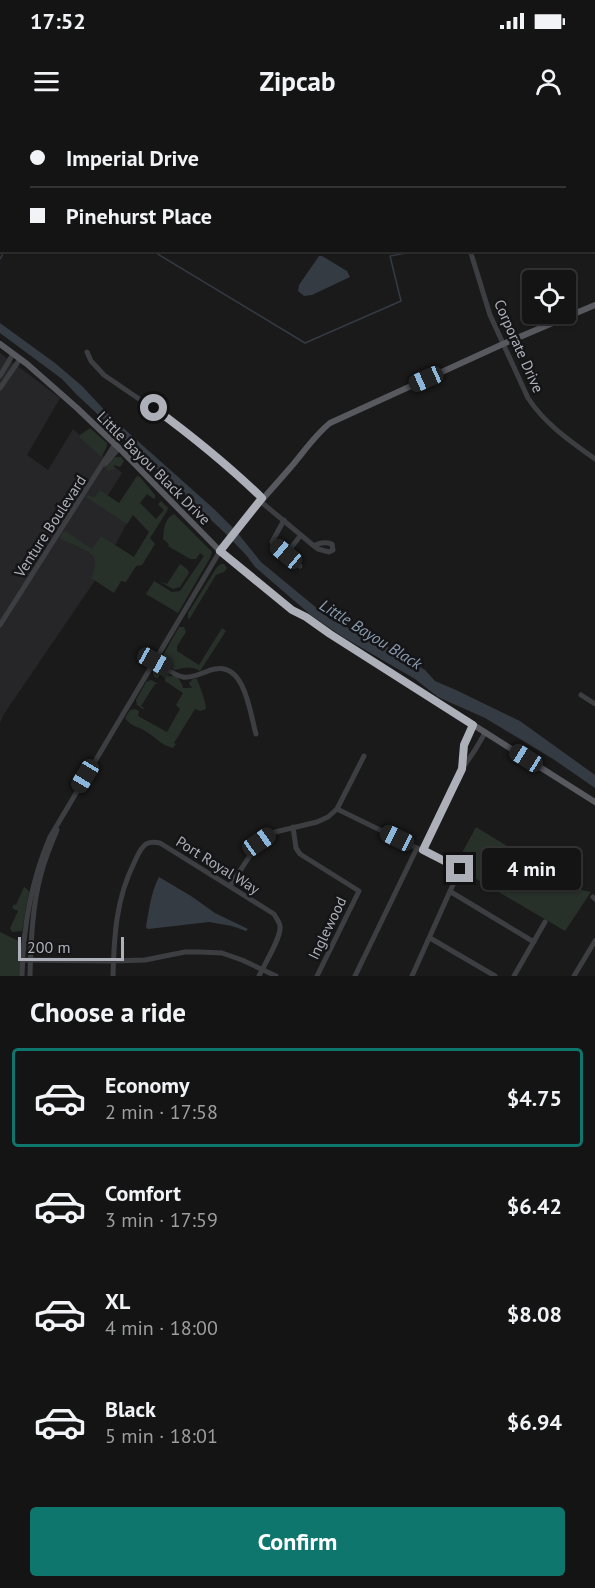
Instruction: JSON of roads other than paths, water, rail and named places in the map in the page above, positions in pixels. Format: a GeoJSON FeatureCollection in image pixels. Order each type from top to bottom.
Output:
{"type":"FeatureCollection","features":[{"type":"Feature","properties":{"kind":"main road"},"geometry":{"type":"LineString","coordinates":[[220,551],[261,500],[330,423],[595,305]]}},
{"type":"Feature","properties":{"kind":"main road","name":"Little Bayou Black Drive"},"geometry":{"type":"LineString","coordinates":[[0,344],[71,402],[220,551],[292,610],[595,802]]}},
{"type":"Feature","properties":{"kind":"street","name":"Corporate Drive"},"geometry":{"type":"LineString","coordinates":[[471,252],[490,315],[528,398],[549,424],[595,459]]}},
{"type":"Feature","properties":{"kind":"street"},"geometry":{"type":"LineString","coordinates":[[87,351],[104,375],[183,429],[239,476],[261,500],[314,546]]}},
{"type":"Feature","properties":{"kind":"street"},"geometry":{"type":"LineString","coordinates":[[0,376],[17,356]]}},
{"type":"Feature","properties":{"kind":"street"},"geometry":{"type":"LineString","coordinates":[[0,388],[17,356]]}},
{"type":"Feature","properties":{"kind":"street","name":"Venture Boulevard"},"geometry":{"type":"LineString","coordinates":[[0,625],[117,446]]}},
{"type":"Feature","properties":{"kind":"street"},"geometry":{"type":"LineString","coordinates":[[284,520],[272,542],[300,566]]}},
{"type":"Feature","properties":{"kind":"street"},"geometry":{"type":"LineString","coordinates":[[286,554],[301,535]]}},
{"type":"Feature","properties":{"kind":"street"},"geometry":{"type":"LineString","coordinates":[[22,976],[27,908],[34,879],[50,837],[220,551]]}},
{"type":"Feature","properties":{"kind":"street"},"geometry":{"type":"LineString","coordinates":[[154,661],[182,677],[218,671],[232,673],[242,685],[256,734]]}},
{"type":"Feature","properties":{"kind":"street"},"geometry":{"type":"LineString","coordinates":[[581,695],[595,704]]}},
{"type":"Feature","properties":{"kind":"street"},"geometry":{"type":"LineString","coordinates":[[462,769],[464,745],[473,725]]}},
{"type":"Feature","properties":{"kind":"street"},"geometry":{"type":"LineString","coordinates":[[355,976],[462,769],[485,733]]}},
{"type":"Feature","properties":{"kind":"street"},"geometry":{"type":"LineString","coordinates":[[230,886],[259,842],[271,833],[317,822],[328,817],[337,809],[364,756]]}},
{"type":"Feature","properties":{"kind":"street"},"geometry":{"type":"LineString","coordinates":[[337,809],[460,869],[412,976]]}},
{"type":"Feature","properties":{"kind":"street"},"geometry":{"type":"LineString","coordinates":[[30,976],[34,904],[41,873],[63,814]]}},
{"type":"Feature","properties":{"kind":"street","name":"Inglewood"},"geometry":{"type":"LineString","coordinates":[[293,827],[296,848],[300,854],[359,891],[317,976]]}},
{"type":"Feature","properties":{"kind":"street","name":"Port Royal Way"},"geometry":{"type":"LineString","coordinates":[[113,976],[118,905],[140,850],[145,844],[153,842],[160,843],[274,914],[280,927],[278,936],[259,976]]}},
{"type":"Feature","properties":{"kind":"street"},"geometry":{"type":"LineString","coordinates":[[451,892],[534,942]]}},
{"type":"Feature","properties":{"kind":"street"},"geometry":{"type":"LineString","coordinates":[[514,976],[546,922]]}},
{"type":"Feature","properties":{"kind":"street"},"geometry":{"type":"LineString","coordinates":[[430,938],[495,976]]}},
{"type":"Feature","properties":{"kind":"street"},"geometry":{"type":"LineString","coordinates":[[574,976],[595,941]]}},
{"type":"Feature","properties":{"kind":"street"},"geometry":{"type":"LineString","coordinates":[[22,960],[145,960],[184,952],[222,953],[276,976]]}},
{"type":"Feature","properties":{"kind":"waterway"},"geometry":{"type":"LineString","coordinates":[[0,259],[4,252]]}},
{"type":"Feature","properties":{"kind":"waterway"},"geometry":{"type":"LineString","coordinates":[[154,252],[305,343],[401,301],[390,256],[412,252]]}},
{"type":"Feature","properties":{"kind":"water label","name":"Little Bayou Black"},"geometry":{"type":"Point","coordinates":[371,634]}}]}
